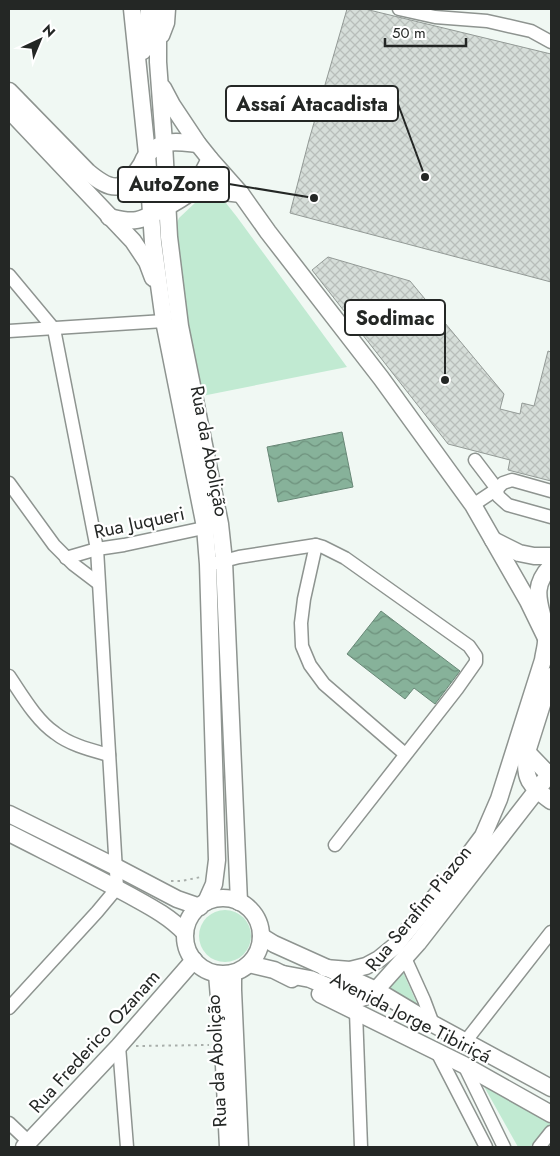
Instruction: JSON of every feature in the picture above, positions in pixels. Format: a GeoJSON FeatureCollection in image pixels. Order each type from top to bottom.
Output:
{"type":"FeatureCollection","features":[{"type":"Feature","properties":{"kind":"main road","name":"Rua da Abolição"},"geometry":{"type":"LineString","coordinates":[[132,9],[147,154],[153,242],[164,321],[213,526]]}},
{"type":"Feature","properties":{"kind":"main road"},"geometry":{"type":"LineString","coordinates":[[144,129],[147,120],[143,49],[149,9]]}},
{"type":"Feature","properties":{"kind":"main road","name":"Rua da Abolição"},"geometry":{"type":"LineString","coordinates":[[161,9],[158,42],[169,237],[180,326],[213,526],[239,902]]}},
{"type":"Feature","properties":{"kind":"main road"},"geometry":{"type":"LineString","coordinates":[[160,81],[172,105],[198,144],[241,194],[268,232],[381,378],[473,505],[519,584],[549,645]]}},
{"type":"Feature","properties":{"kind":"main road"},"geometry":{"type":"LineString","coordinates":[[9,91],[88,172],[98,180],[114,187],[120,186],[131,178],[147,154],[164,143],[198,144]]}},
{"type":"Feature","properties":{"kind":"main road"},"geometry":{"type":"LineString","coordinates":[[9,110],[133,241],[147,262],[161,301]]}},
{"type":"Feature","properties":{"kind":"main road"},"geometry":{"type":"LineString","coordinates":[[109,217],[136,220],[151,215],[167,206],[189,192],[210,159]]}},
{"type":"Feature","properties":{"kind":"main road"},"geometry":{"type":"LineString","coordinates":[[189,192],[215,191],[241,194]]}},
{"type":"Feature","properties":{"kind":"main road"},"geometry":{"type":"LineString","coordinates":[[493,540],[519,553],[534,556],[551,556]]}},
{"type":"Feature","properties":{"kind":"main road","name":"Rua da Abolição"},"geometry":{"type":"LineString","coordinates":[[203,904],[214,884],[217,860],[216,563]]}},
{"type":"Feature","properties":{"kind":"main road"},"geometry":{"type":"LineString","coordinates":[[325,968],[350,970],[366,966],[379,959],[395,946],[483,836],[499,799],[549,645],[538,593],[540,580],[551,566]]}},
{"type":"Feature","properties":{"kind":"main road"},"geometry":{"type":"LineString","coordinates":[[551,676],[527,752],[526,765],[526,774],[530,782],[551,801]]}},
{"type":"Feature","properties":{"kind":"main road"},"geometry":{"type":"LineString","coordinates":[[527,752],[551,775]]}},
{"type":"Feature","properties":{"kind":"main road","name":"Rua Serafim Piazon"},"geometry":{"type":"LineString","coordinates":[[283,974],[310,979],[354,997],[362,998],[376,990],[405,958],[537,790],[551,775]]}},
{"type":"Feature","properties":{"kind":"main road"},"geometry":{"type":"LineString","coordinates":[[9,814],[177,899],[203,904]]}},
{"type":"Feature","properties":{"kind":"main road"},"geometry":{"type":"LineString","coordinates":[[9,833],[117,888],[166,916],[185,933]]}},
{"type":"Feature","properties":{"kind":"main road"},"geometry":{"type":"LineString","coordinates":[[225,899],[239,902],[254,915],[259,925],[261,936],[256,956],[242,969],[225,973],[205,970],[194,960],[186,944],[185,933],[188,922],[194,912],[203,904],[225,899]]}},
{"type":"Feature","properties":{"kind":"main road","name":"Avenida Jorge Tibiriçá"},"geometry":{"type":"LineString","coordinates":[[261,936],[325,968],[376,990],[433,1024],[551,1088]]}},
{"type":"Feature","properties":{"kind":"main road","name":"Rua Frederico Ozanam"},"geometry":{"type":"LineString","coordinates":[[27,1146],[119,1046],[194,960]]}},
{"type":"Feature","properties":{"kind":"main road","name":"Avenida Jorge Tibiriçá"},"geometry":{"type":"LineString","coordinates":[[249,964],[262,966],[283,974],[464,1065],[551,1114]]}},
{"type":"Feature","properties":{"kind":"main road","name":"Rua da Abolição"},"geometry":{"type":"LineString","coordinates":[[225,973],[223,1045],[228,1147]]}},
{"type":"Feature","properties":{"kind":"main road","name":"Rua da Abolição"},"geometry":{"type":"LineString","coordinates":[[225,973],[233,997],[240,1147]]}},
{"type":"Feature","properties":{"kind":"street"},"geometry":{"type":"LineString","coordinates":[[158,42],[164,34],[168,23],[169,9]]}},
{"type":"Feature","properties":{"kind":"street"},"geometry":{"type":"LineString","coordinates":[[399,9],[435,17],[487,22],[531,31],[551,42]]}},
{"type":"Feature","properties":{"kind":"street"},"geometry":{"type":"LineString","coordinates":[[9,275],[54,329],[97,549],[117,888],[9,1008]]}},
{"type":"Feature","properties":{"kind":"street"},"geometry":{"type":"LineString","coordinates":[[9,331],[164,321]]}},
{"type":"Feature","properties":{"kind":"street"},"geometry":{"type":"LineString","coordinates":[[476,460],[497,489],[498,496],[508,505],[551,517]]}},
{"type":"Feature","properties":{"kind":"street"},"geometry":{"type":"LineString","coordinates":[[473,505],[504,483],[512,480],[551,491]]}},
{"type":"Feature","properties":{"kind":"street"},"geometry":{"type":"LineString","coordinates":[[9,483],[54,545],[66,558],[98,583]]}},
{"type":"Feature","properties":{"kind":"street","name":"Rua Juqueri"},"geometry":{"type":"LineString","coordinates":[[66,558],[97,549],[213,526]]}},
{"type":"Feature","properties":{"kind":"street"},"geometry":{"type":"LineString","coordinates":[[316,545],[304,599],[301,623],[302,646],[310,665],[324,684],[405,754]]}},
{"type":"Feature","properties":{"kind":"street"},"geometry":{"type":"LineString","coordinates":[[216,563],[239,557],[316,545],[323,546],[345,558],[469,646],[476,656],[476,662],[473,667],[335,844]]}},
{"type":"Feature","properties":{"kind":"street"},"geometry":{"type":"LineString","coordinates":[[9,676],[26,702],[54,733],[70,743],[109,755]]}},
{"type":"Feature","properties":{"kind":"street"},"geometry":{"type":"LineString","coordinates":[[466,1042],[551,932]]}},
{"type":"Feature","properties":{"kind":"street"},"geometry":{"type":"LineString","coordinates":[[405,958],[433,1024]]}},
{"type":"Feature","properties":{"kind":"street"},"geometry":{"type":"LineString","coordinates":[[356,1012],[361,1147]]}},
{"type":"Feature","properties":{"kind":"street"},"geometry":{"type":"LineString","coordinates":[[119,1046],[127,1147]]}},
{"type":"Feature","properties":{"kind":"street"},"geometry":{"type":"LineString","coordinates":[[437,1052],[486,1147]]}},
{"type":"Feature","properties":{"kind":"street"},"geometry":{"type":"LineString","coordinates":[[464,1065],[504,1147]]}},
{"type":"Feature","properties":{"kind":"street"},"geometry":{"type":"LineString","coordinates":[[9,1123],[27,1146]]}},
{"type":"Feature","properties":{"kind":"street"},"geometry":{"type":"LineString","coordinates":[[539,1147],[551,1132]]}},
{"type":"Feature","properties":{"kind":"path"},"geometry":{"type":"LineString","coordinates":[[148,884],[166,880],[181,881],[216,874]]}},
{"type":"Feature","properties":{"kind":"path"},"geometry":{"type":"LineString","coordinates":[[119,1046],[223,1045]]}},
{"type":"Feature","properties":{"kind":"shaded area"},"geometry":{"type":"Polygon","coordinates":[[[222,198],[347,367],[197,397],[171,236],[179,218],[197,201],[222,198]]]}},
{"type":"Feature","properties":{"kind":"shaded area"},"geometry":{"type":"Polygon","coordinates":[[[225,910],[235,912],[243,918],[249,926],[251,936],[249,946],[243,954],[235,960],[225,962],[215,960],[207,954],[201,946],[199,936],[201,926],[207,918],[215,912],[225,910]]]}},
{"type":"Feature","properties":{"kind":"shaded area"},"geometry":{"type":"Polygon","coordinates":[[[400,965],[419,1008],[383,986],[400,965]]]}},
{"type":"Feature","properties":{"kind":"shaded area"},"geometry":{"type":"Polygon","coordinates":[[[482,1083],[551,1121],[551,1126],[530,1147],[518,1147],[482,1083]]]}},
{"type":"Feature","properties":{"kind":"water"},"geometry":{"type":"Polygon","coordinates":[[[342,432],[353,487],[278,502],[267,447],[342,432]]]}},
{"type":"Feature","properties":{"kind":"water"},"geometry":{"type":"Polygon","coordinates":[[[381,611],[460,671],[435,704],[414,688],[405,699],[347,654],[381,611]]]}},
{"type":"Feature","properties":{"kind":"building"},"geometry":{"type":"Polygon","coordinates":[[[347,9],[365,9],[551,54],[551,282],[290,213],[347,9]]]}},
{"type":"Feature","properties":{"kind":"building"},"geometry":{"type":"Polygon","coordinates":[[[328,257],[410,281],[504,394],[500,409],[520,414],[522,403],[534,406],[548,351],[551,352],[551,481],[508,470],[510,460],[448,444],[312,270],[328,257]]]}},
{"type":"Feature","properties":{"kind":"place","name":"Assaí Atacadista"},"geometry":{"type":"Point","coordinates":[425,177]}},
{"type":"Feature","properties":{"kind":"place","name":"AutoZone"},"geometry":{"type":"Point","coordinates":[314,198]}},
{"type":"Feature","properties":{"kind":"place","name":"Sodimac"},"geometry":{"type":"Point","coordinates":[445,380]}}]}
